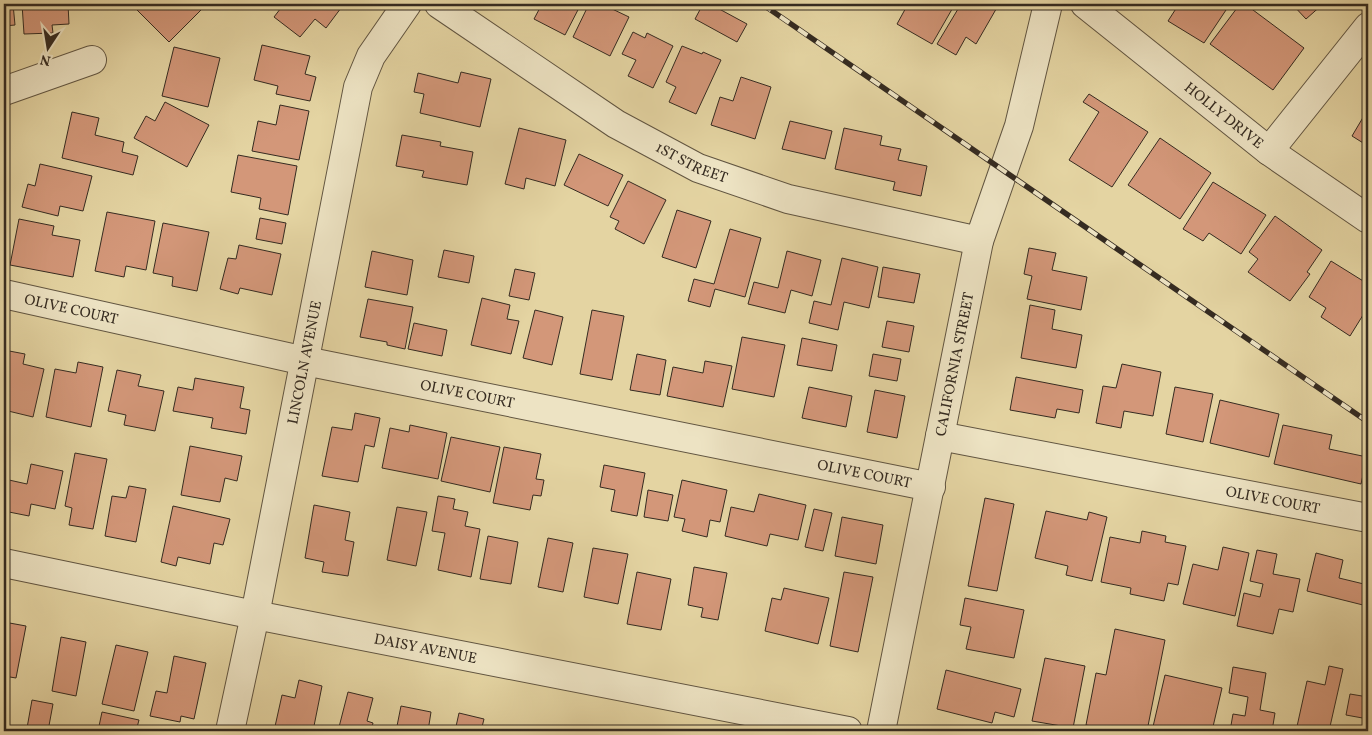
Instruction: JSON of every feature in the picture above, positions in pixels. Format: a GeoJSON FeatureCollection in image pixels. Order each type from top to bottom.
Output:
{"type":"FeatureCollection","features":[{"type":"Feature","properties":{"kind":"street","name":"LINCOLN AVENUE"},"geometry":{"type":"LineString","coordinates":[[230,731],[255,615],[358,87],[371,56],[407,4]]}},
{"type":"Feature","properties":{"kind":"street","name":"1ST STREET"},"geometry":{"type":"LineString","coordinates":[[439,4],[616,124],[698,168],[788,199],[979,242]]}},
{"type":"Feature","properties":{"kind":"street","name":"CALIFORNIA STREET"},"geometry":{"type":"LineString","coordinates":[[881,731],[979,242],[1019,126],[1048,4]]}},
{"type":"Feature","properties":{"kind":"street","name":"HOLLY DRIVE"},"geometry":{"type":"LineString","coordinates":[[1085,4],[1269,151],[1368,219]]}},
{"type":"Feature","properties":{"kind":"street"},"geometry":{"type":"LineString","coordinates":[[1269,151],[1368,27]]}},
{"type":"Feature","properties":{"kind":"street"},"geometry":{"type":"LineString","coordinates":[[4,91],[92,60]]}},
{"type":"Feature","properties":{"kind":"street","name":"OLIVE COURT"},"geometry":{"type":"LineString","coordinates":[[4,294],[305,361],[931,487]]}},
{"type":"Feature","properties":{"kind":"street","name":"OLIVE COURT"},"geometry":{"type":"LineString","coordinates":[[940,436],[1368,518]]}},
{"type":"Feature","properties":{"kind":"street","name":"DAISY AVENUE"},"geometry":{"type":"LineString","coordinates":[[4,563],[255,615],[848,731]]}},
{"type":"Feature","properties":{"kind":"building"},"geometry":{"type":"Polygon","coordinates":[[[4,4],[13,4],[15,25],[4,26],[4,4]]]}},
{"type":"Feature","properties":{"kind":"building"},"geometry":{"type":"Polygon","coordinates":[[[22,4],[68,4],[69,24],[52,25],[53,33],[24,34],[22,4]]]}},
{"type":"Feature","properties":{"kind":"building"},"geometry":{"type":"Polygon","coordinates":[[[136,4],[199,4],[203,8],[169,42],[133,6],[136,4]]]}},
{"type":"Feature","properties":{"kind":"building"},"geometry":{"type":"Polygon","coordinates":[[[284,4],[344,4],[326,28],[315,19],[300,37],[274,17],[284,4]]]}},
{"type":"Feature","properties":{"kind":"building"},"geometry":{"type":"Polygon","coordinates":[[[542,4],[581,4],[565,35],[534,19],[542,4]]]}},
{"type":"Feature","properties":{"kind":"building"},"geometry":{"type":"Polygon","coordinates":[[[589,4],[609,4],[608,7],[629,17],[610,56],[573,37],[589,4]]]}},
{"type":"Feature","properties":{"kind":"building"},"geometry":{"type":"Polygon","coordinates":[[[703,4],[710,4],[747,24],[737,42],[695,19],[703,4]]]}},
{"type":"Feature","properties":{"kind":"building"},"geometry":{"type":"Polygon","coordinates":[[[908,4],[955,4],[932,44],[897,24],[908,4]]]}},
{"type":"Feature","properties":{"kind":"building"},"geometry":{"type":"Polygon","coordinates":[[[961,4],[999,4],[976,44],[966,37],[956,55],[937,44],[961,4]]]}},
{"type":"Feature","properties":{"kind":"building"},"geometry":{"type":"Polygon","coordinates":[[[1179,4],[1230,4],[1204,43],[1168,21],[1179,4]]]}},
{"type":"Feature","properties":{"kind":"building"},"geometry":{"type":"Polygon","coordinates":[[[1240,4],[1245,4],[1304,48],[1273,90],[1210,44],[1240,4]]]}},
{"type":"Feature","properties":{"kind":"building"},"geometry":{"type":"Polygon","coordinates":[[[1292,4],[1323,4],[1306,19],[1292,4]]]}},
{"type":"Feature","properties":{"kind":"building"},"geometry":{"type":"Polygon","coordinates":[[[1325,4],[1335,4],[1329,9],[1325,4]]]}},
{"type":"Feature","properties":{"kind":"building"},"geometry":{"type":"Polygon","coordinates":[[[633,32],[645,38],[647,33],[673,46],[653,88],[628,76],[636,60],[622,54],[633,32]]]}},
{"type":"Feature","properties":{"kind":"building"},"geometry":{"type":"Polygon","coordinates":[[[262,45],[310,56],[305,74],[316,77],[310,101],[276,94],[278,86],[254,80],[262,45]]]}},
{"type":"Feature","properties":{"kind":"building"},"geometry":{"type":"Polygon","coordinates":[[[682,46],[721,60],[696,114],[669,102],[676,87],[666,82],[682,46]]]}},
{"type":"Feature","properties":{"kind":"building"},"geometry":{"type":"Polygon","coordinates":[[[174,47],[220,58],[208,107],[162,96],[174,47]]]}},
{"type":"Feature","properties":{"kind":"building"},"geometry":{"type":"Polygon","coordinates":[[[461,72],[491,79],[480,127],[420,113],[424,94],[414,92],[418,73],[458,83],[461,72]]]}},
{"type":"Feature","properties":{"kind":"building"},"geometry":{"type":"Polygon","coordinates":[[[741,77],[771,87],[755,139],[711,125],[720,97],[733,101],[741,77]]]}},
{"type":"Feature","properties":{"kind":"building"},"geometry":{"type":"Polygon","coordinates":[[[1089,94],[1148,132],[1112,187],[1069,160],[1099,112],[1083,102],[1089,94]]]}},
{"type":"Feature","properties":{"kind":"building"},"geometry":{"type":"Polygon","coordinates":[[[165,102],[209,125],[187,167],[134,138],[146,116],[155,121],[165,102]]]}},
{"type":"Feature","properties":{"kind":"building"},"geometry":{"type":"Polygon","coordinates":[[[280,105],[309,111],[299,160],[252,151],[258,121],[276,125],[280,105]]]}},
{"type":"Feature","properties":{"kind":"building"},"geometry":{"type":"Polygon","coordinates":[[[1368,109],[1368,146],[1352,136],[1368,109]]]}},
{"type":"Feature","properties":{"kind":"building"},"geometry":{"type":"Polygon","coordinates":[[[72,112],[99,118],[95,135],[124,142],[122,152],[138,156],[133,175],[62,158],[72,112]]]}},
{"type":"Feature","properties":{"kind":"building"},"geometry":{"type":"Polygon","coordinates":[[[790,121],[832,131],[825,159],[782,149],[790,121]]]}},
{"type":"Feature","properties":{"kind":"building"},"geometry":{"type":"Polygon","coordinates":[[[519,128],[566,140],[555,186],[526,178],[524,189],[505,184],[519,128]]]}},
{"type":"Feature","properties":{"kind":"building"},"geometry":{"type":"Polygon","coordinates":[[[844,128],[882,136],[880,145],[901,149],[898,160],[927,166],[921,196],[893,190],[895,182],[835,169],[844,128]]]}},
{"type":"Feature","properties":{"kind":"building"},"geometry":{"type":"Polygon","coordinates":[[[402,135],[441,142],[440,146],[473,152],[467,185],[422,177],[424,171],[396,166],[402,135]]]}},
{"type":"Feature","properties":{"kind":"building"},"geometry":{"type":"Polygon","coordinates":[[[1160,138],[1211,173],[1180,219],[1128,185],[1160,138]]]}},
{"type":"Feature","properties":{"kind":"building"},"geometry":{"type":"Polygon","coordinates":[[[579,154],[623,175],[608,206],[564,185],[579,154]]]}},
{"type":"Feature","properties":{"kind":"building"},"geometry":{"type":"Polygon","coordinates":[[[238,155],[297,166],[288,215],[259,209],[261,198],[231,192],[238,155]]]}},
{"type":"Feature","properties":{"kind":"building"},"geometry":{"type":"Polygon","coordinates":[[[40,164],[92,176],[83,211],[60,206],[58,216],[22,207],[28,184],[35,186],[40,164]]]}},
{"type":"Feature","properties":{"kind":"building"},"geometry":{"type":"Polygon","coordinates":[[[628,181],[666,200],[644,244],[615,229],[619,221],[610,217],[628,181]]]}},
{"type":"Feature","properties":{"kind":"building"},"geometry":{"type":"Polygon","coordinates":[[[1213,182],[1266,215],[1241,254],[1209,233],[1203,241],[1183,229],[1213,182]]]}},
{"type":"Feature","properties":{"kind":"building"},"geometry":{"type":"Polygon","coordinates":[[[677,210],[711,221],[696,268],[662,257],[677,210]]]}},
{"type":"Feature","properties":{"kind":"building"},"geometry":{"type":"Polygon","coordinates":[[[107,212],[155,221],[146,270],[126,266],[124,277],[95,271],[107,212]]]}},
{"type":"Feature","properties":{"kind":"building"},"geometry":{"type":"Polygon","coordinates":[[[1275,216],[1322,250],[1307,272],[1310,274],[1290,301],[1248,272],[1258,259],[1249,252],[1275,216]]]}},
{"type":"Feature","properties":{"kind":"building"},"geometry":{"type":"Polygon","coordinates":[[[260,218],[286,223],[282,244],[256,239],[260,218]]]}},
{"type":"Feature","properties":{"kind":"building"},"geometry":{"type":"Polygon","coordinates":[[[19,219],[54,226],[52,235],[80,240],[73,277],[10,265],[19,219]]]}},
{"type":"Feature","properties":{"kind":"building"},"geometry":{"type":"Polygon","coordinates":[[[163,223],[209,232],[197,291],[172,286],[173,277],[153,273],[163,223]]]}},
{"type":"Feature","properties":{"kind":"building"},"geometry":{"type":"Polygon","coordinates":[[[730,229],[761,238],[745,297],[715,289],[710,307],[688,301],[694,279],[714,284],[730,229]]]}},
{"type":"Feature","properties":{"kind":"building"},"geometry":{"type":"Polygon","coordinates":[[[239,245],[281,254],[272,295],[240,288],[238,294],[220,289],[228,258],[236,259],[239,245]]]}},
{"type":"Feature","properties":{"kind":"building"},"geometry":{"type":"Polygon","coordinates":[[[1029,248],[1056,253],[1052,270],[1087,277],[1081,310],[1027,299],[1032,276],[1024,274],[1029,248]]]}},
{"type":"Feature","properties":{"kind":"building"},"geometry":{"type":"Polygon","coordinates":[[[444,250],[474,256],[469,283],[438,277],[444,250]]]}},
{"type":"Feature","properties":{"kind":"building"},"geometry":{"type":"Polygon","coordinates":[[[372,251],[413,260],[407,295],[365,287],[372,251]]]}},
{"type":"Feature","properties":{"kind":"building"},"geometry":{"type":"Polygon","coordinates":[[[787,251],[821,260],[812,296],[791,290],[785,313],[748,304],[754,282],[778,288],[787,251]]]}},
{"type":"Feature","properties":{"kind":"building"},"geometry":{"type":"Polygon","coordinates":[[[842,258],[878,267],[869,308],[844,302],[838,330],[809,323],[814,301],[831,305],[842,258]]]}},
{"type":"Feature","properties":{"kind":"building"},"geometry":{"type":"Polygon","coordinates":[[[1331,261],[1368,284],[1368,307],[1350,336],[1321,317],[1326,308],[1309,297],[1331,261]]]}},
{"type":"Feature","properties":{"kind":"building"},"geometry":{"type":"Polygon","coordinates":[[[883,267],[920,274],[914,303],[878,297],[883,267]]]}},
{"type":"Feature","properties":{"kind":"building"},"geometry":{"type":"Polygon","coordinates":[[[515,269],[535,273],[529,300],[509,296],[515,269]]]}},
{"type":"Feature","properties":{"kind":"building"},"geometry":{"type":"Polygon","coordinates":[[[482,298],[510,305],[507,319],[519,321],[511,354],[471,345],[482,298]]]}},
{"type":"Feature","properties":{"kind":"building"},"geometry":{"type":"Polygon","coordinates":[[[368,299],[413,307],[405,349],[387,345],[387,342],[360,337],[368,299]]]}},
{"type":"Feature","properties":{"kind":"building"},"geometry":{"type":"Polygon","coordinates":[[[1030,305],[1055,310],[1052,329],[1082,335],[1076,368],[1021,358],[1030,305]]]}},
{"type":"Feature","properties":{"kind":"building"},"geometry":{"type":"Polygon","coordinates":[[[535,310],[563,317],[552,365],[523,358],[535,310]]]}},
{"type":"Feature","properties":{"kind":"building"},"geometry":{"type":"Polygon","coordinates":[[[592,310],[624,316],[612,380],[580,374],[592,310]]]}},
{"type":"Feature","properties":{"kind":"building"},"geometry":{"type":"Polygon","coordinates":[[[887,321],[914,326],[909,352],[882,347],[887,321]]]}},
{"type":"Feature","properties":{"kind":"building"},"geometry":{"type":"Polygon","coordinates":[[[414,323],[447,330],[442,356],[408,349],[414,323]]]}},
{"type":"Feature","properties":{"kind":"building"},"geometry":{"type":"Polygon","coordinates":[[[742,337],[785,345],[774,397],[732,389],[742,337]]]}},
{"type":"Feature","properties":{"kind":"building"},"geometry":{"type":"Polygon","coordinates":[[[802,338],[837,345],[832,371],[797,365],[802,338]]]}},
{"type":"Feature","properties":{"kind":"building"},"geometry":{"type":"Polygon","coordinates":[[[4,350],[25,354],[23,364],[44,369],[33,417],[4,410],[4,350]]]}},
{"type":"Feature","properties":{"kind":"building"},"geometry":{"type":"Polygon","coordinates":[[[637,354],[666,360],[660,395],[630,390],[637,354]]]}},
{"type":"Feature","properties":{"kind":"building"},"geometry":{"type":"Polygon","coordinates":[[[873,354],[901,359],[897,381],[869,376],[873,354]]]}},
{"type":"Feature","properties":{"kind":"building"},"geometry":{"type":"Polygon","coordinates":[[[705,361],[732,366],[723,407],[667,396],[673,367],[703,373],[705,361]]]}},
{"type":"Feature","properties":{"kind":"building"},"geometry":{"type":"Polygon","coordinates":[[[78,362],[103,367],[91,427],[46,417],[55,369],[76,373],[78,362]]]}},
{"type":"Feature","properties":{"kind":"building"},"geometry":{"type":"Polygon","coordinates":[[[1122,364],[1161,372],[1153,416],[1124,411],[1121,428],[1096,423],[1103,386],[1116,388],[1122,364]]]}},
{"type":"Feature","properties":{"kind":"building"},"geometry":{"type":"Polygon","coordinates":[[[117,370],[141,375],[138,386],[164,391],[155,431],[124,425],[126,415],[108,411],[117,370]]]}},
{"type":"Feature","properties":{"kind":"building"},"geometry":{"type":"Polygon","coordinates":[[[1016,377],[1083,390],[1079,413],[1057,409],[1055,418],[1010,410],[1016,377]]]}},
{"type":"Feature","properties":{"kind":"building"},"geometry":{"type":"Polygon","coordinates":[[[195,378],[244,387],[240,408],[250,410],[246,434],[211,428],[213,418],[173,411],[178,387],[193,390],[195,378]]]}},
{"type":"Feature","properties":{"kind":"building"},"geometry":{"type":"Polygon","coordinates":[[[809,387],[852,396],[846,427],[802,418],[809,387]]]}},
{"type":"Feature","properties":{"kind":"building"},"geometry":{"type":"Polygon","coordinates":[[[1175,387],[1213,394],[1203,442],[1166,434],[1175,387]]]}},
{"type":"Feature","properties":{"kind":"building"},"geometry":{"type":"Polygon","coordinates":[[[875,390],[905,396],[897,438],[867,432],[875,390]]]}},
{"type":"Feature","properties":{"kind":"building"},"geometry":{"type":"Polygon","coordinates":[[[1220,400],[1279,414],[1269,457],[1210,443],[1220,400]]]}},
{"type":"Feature","properties":{"kind":"building"},"geometry":{"type":"Polygon","coordinates":[[[355,413],[380,418],[374,447],[365,445],[358,482],[322,476],[332,427],[352,430],[355,413]]]}},
{"type":"Feature","properties":{"kind":"building"},"geometry":{"type":"Polygon","coordinates":[[[410,425],[447,433],[438,479],[382,468],[390,428],[409,432],[410,425]]]}},
{"type":"Feature","properties":{"kind":"building"},"geometry":{"type":"Polygon","coordinates":[[[1283,425],[1332,435],[1329,449],[1367,457],[1361,484],[1274,464],[1283,425]]]}},
{"type":"Feature","properties":{"kind":"building"},"geometry":{"type":"Polygon","coordinates":[[[451,437],[500,447],[490,492],[441,481],[451,437]]]}},
{"type":"Feature","properties":{"kind":"building"},"geometry":{"type":"Polygon","coordinates":[[[190,446],[242,456],[237,481],[225,478],[220,502],[181,495],[190,446]]]}},
{"type":"Feature","properties":{"kind":"building"},"geometry":{"type":"Polygon","coordinates":[[[504,447],[541,454],[536,479],[544,480],[541,496],[533,495],[530,510],[493,503],[504,447]]]}},
{"type":"Feature","properties":{"kind":"building"},"geometry":{"type":"Polygon","coordinates":[[[75,453],[107,459],[93,529],[69,525],[72,508],[65,506],[75,453]]]}},
{"type":"Feature","properties":{"kind":"building"},"geometry":{"type":"Polygon","coordinates":[[[31,464],[63,471],[55,509],[31,504],[29,516],[4,511],[9,480],[27,484],[31,464]]]}},
{"type":"Feature","properties":{"kind":"building"},"geometry":{"type":"Polygon","coordinates":[[[604,465],[645,473],[637,516],[611,511],[615,490],[600,487],[604,465]]]}},
{"type":"Feature","properties":{"kind":"building"},"geometry":{"type":"Polygon","coordinates":[[[682,480],[727,490],[720,522],[710,520],[707,537],[682,531],[685,519],[674,517],[682,480]]]}},
{"type":"Feature","properties":{"kind":"building"},"geometry":{"type":"Polygon","coordinates":[[[129,486],[146,489],[136,542],[105,536],[112,496],[126,498],[129,486]]]}},
{"type":"Feature","properties":{"kind":"building"},"geometry":{"type":"Polygon","coordinates":[[[648,490],[673,495],[668,521],[644,517],[648,490]]]}},
{"type":"Feature","properties":{"kind":"building"},"geometry":{"type":"Polygon","coordinates":[[[759,494],[806,505],[798,540],[770,534],[767,546],[725,536],[731,507],[754,512],[759,494]]]}},
{"type":"Feature","properties":{"kind":"building"},"geometry":{"type":"Polygon","coordinates":[[[438,496],[455,499],[453,509],[468,512],[465,526],[480,529],[471,577],[438,570],[445,533],[432,531],[438,496]]]}},
{"type":"Feature","properties":{"kind":"building"},"geometry":{"type":"Polygon","coordinates":[[[985,498],[1014,504],[997,591],[968,586],[985,498]]]}},
{"type":"Feature","properties":{"kind":"building"},"geometry":{"type":"Polygon","coordinates":[[[314,505],[350,512],[345,540],[354,542],[348,576],[322,572],[324,562],[305,558],[314,505]]]}},
{"type":"Feature","properties":{"kind":"building"},"geometry":{"type":"Polygon","coordinates":[[[173,506],[230,519],[223,545],[214,543],[210,564],[178,557],[176,566],[161,562],[173,506]]]}},
{"type":"Feature","properties":{"kind":"building"},"geometry":{"type":"Polygon","coordinates":[[[397,507],[427,512],[416,566],[387,560],[397,507]]]}},
{"type":"Feature","properties":{"kind":"building"},"geometry":{"type":"Polygon","coordinates":[[[814,509],[832,513],[823,551],[805,547],[814,509]]]}},
{"type":"Feature","properties":{"kind":"building"},"geometry":{"type":"Polygon","coordinates":[[[1046,511],[1087,520],[1089,512],[1107,517],[1092,581],[1066,575],[1068,566],[1035,558],[1046,511]]]}},
{"type":"Feature","properties":{"kind":"building"},"geometry":{"type":"Polygon","coordinates":[[[842,517],[883,525],[876,564],[835,556],[842,517]]]}},
{"type":"Feature","properties":{"kind":"building"},"geometry":{"type":"Polygon","coordinates":[[[1142,531],[1166,536],[1165,542],[1186,546],[1178,585],[1168,583],[1164,601],[1130,594],[1131,588],[1101,582],[1110,537],[1140,543],[1142,531]]]}},
{"type":"Feature","properties":{"kind":"building"},"geometry":{"type":"Polygon","coordinates":[[[488,536],[518,542],[511,584],[480,579],[488,536]]]}},
{"type":"Feature","properties":{"kind":"building"},"geometry":{"type":"Polygon","coordinates":[[[548,538],[573,543],[563,592],[538,587],[548,538]]]}},
{"type":"Feature","properties":{"kind":"building"},"geometry":{"type":"Polygon","coordinates":[[[1223,547],[1249,553],[1235,616],[1183,604],[1193,564],[1218,570],[1223,547]]]}},
{"type":"Feature","properties":{"kind":"building"},"geometry":{"type":"Polygon","coordinates":[[[593,548],[628,554],[618,604],[584,597],[593,548]]]}},
{"type":"Feature","properties":{"kind":"building"},"geometry":{"type":"Polygon","coordinates":[[[1257,550],[1277,554],[1273,574],[1300,579],[1293,612],[1279,609],[1273,634],[1237,626],[1244,593],[1260,597],[1263,584],[1250,581],[1257,550]]]}},
{"type":"Feature","properties":{"kind":"building"},"geometry":{"type":"Polygon","coordinates":[[[1316,553],[1343,560],[1339,578],[1368,585],[1363,605],[1307,591],[1316,553]]]}},
{"type":"Feature","properties":{"kind":"building"},"geometry":{"type":"Polygon","coordinates":[[[694,567],[727,573],[718,620],[701,617],[703,608],[688,605],[694,567]]]}},
{"type":"Feature","properties":{"kind":"building"},"geometry":{"type":"Polygon","coordinates":[[[637,572],[671,579],[661,630],[627,624],[637,572]]]}},
{"type":"Feature","properties":{"kind":"building"},"geometry":{"type":"Polygon","coordinates":[[[844,572],[873,577],[858,652],[830,646],[844,572]]]}},
{"type":"Feature","properties":{"kind":"building"},"geometry":{"type":"Polygon","coordinates":[[[784,588],[829,598],[818,644],[765,631],[772,598],[781,600],[784,588]]]}},
{"type":"Feature","properties":{"kind":"building"},"geometry":{"type":"Polygon","coordinates":[[[965,598],[1024,610],[1014,658],[966,649],[971,627],[960,625],[965,598]]]}},
{"type":"Feature","properties":{"kind":"building"},"geometry":{"type":"Polygon","coordinates":[[[4,622],[26,626],[16,678],[4,676],[4,622]]]}},
{"type":"Feature","properties":{"kind":"building"},"geometry":{"type":"Polygon","coordinates":[[[1115,629],[1165,640],[1147,731],[1120,731],[1086,725],[1096,673],[1106,675],[1115,629]]]}},
{"type":"Feature","properties":{"kind":"building"},"geometry":{"type":"Polygon","coordinates":[[[61,637],[86,642],[76,696],[52,691],[61,637]]]}},
{"type":"Feature","properties":{"kind":"building"},"geometry":{"type":"Polygon","coordinates":[[[116,645],[148,652],[134,711],[102,704],[116,645]]]}},
{"type":"Feature","properties":{"kind":"building"},"geometry":{"type":"Polygon","coordinates":[[[174,656],[206,663],[194,719],[181,716],[180,722],[150,716],[156,691],[167,693],[174,656]]]}},
{"type":"Feature","properties":{"kind":"building"},"geometry":{"type":"Polygon","coordinates":[[[1045,658],[1085,666],[1073,728],[1032,721],[1045,658]]]}},
{"type":"Feature","properties":{"kind":"building"},"geometry":{"type":"Polygon","coordinates":[[[1329,666],[1343,669],[1329,731],[1296,731],[1307,681],[1325,685],[1329,666]]]}},
{"type":"Feature","properties":{"kind":"building"},"geometry":{"type":"Polygon","coordinates":[[[1233,667],[1266,673],[1260,710],[1275,713],[1272,731],[1230,731],[1233,714],[1245,716],[1248,697],[1229,693],[1233,667]]]}},
{"type":"Feature","properties":{"kind":"building"},"geometry":{"type":"Polygon","coordinates":[[[946,670],[1021,689],[1014,717],[995,712],[992,723],[937,709],[946,670]]]}},
{"type":"Feature","properties":{"kind":"building"},"geometry":{"type":"Polygon","coordinates":[[[1165,675],[1222,688],[1212,731],[1202,731],[1180,726],[1179,731],[1152,731],[1165,675]]]}},
{"type":"Feature","properties":{"kind":"building"},"geometry":{"type":"Polygon","coordinates":[[[299,680],[322,686],[313,731],[274,731],[282,695],[295,698],[299,680]]]}},
{"type":"Feature","properties":{"kind":"building"},"geometry":{"type":"Polygon","coordinates":[[[348,692],[373,698],[367,721],[373,723],[371,731],[338,731],[348,692]]]}},
{"type":"Feature","properties":{"kind":"building"},"geometry":{"type":"Polygon","coordinates":[[[1350,694],[1368,697],[1368,719],[1346,715],[1350,694]]]}},
{"type":"Feature","properties":{"kind":"building"},"geometry":{"type":"Polygon","coordinates":[[[32,700],[53,704],[48,731],[27,728],[32,700]]]}},
{"type":"Feature","properties":{"kind":"building"},"geometry":{"type":"Polygon","coordinates":[[[401,706],[431,712],[428,731],[396,731],[401,706]]]}},
{"type":"Feature","properties":{"kind":"building"},"geometry":{"type":"Polygon","coordinates":[[[102,712],[139,720],[136,731],[98,731],[102,712]]]}},
{"type":"Feature","properties":{"kind":"building"},"geometry":{"type":"Polygon","coordinates":[[[459,713],[484,719],[482,727],[497,731],[455,731],[459,713]]]}},
{"type":"Feature","properties":{"kind":"building"},"geometry":{"type":"Polygon","coordinates":[[[508,727],[527,731],[508,731],[508,727]]]}},
{"type":"Feature","properties":{"kind":"railway"},"geometry":{"type":"LineString","coordinates":[[762,4],[1368,422]]}}]}
